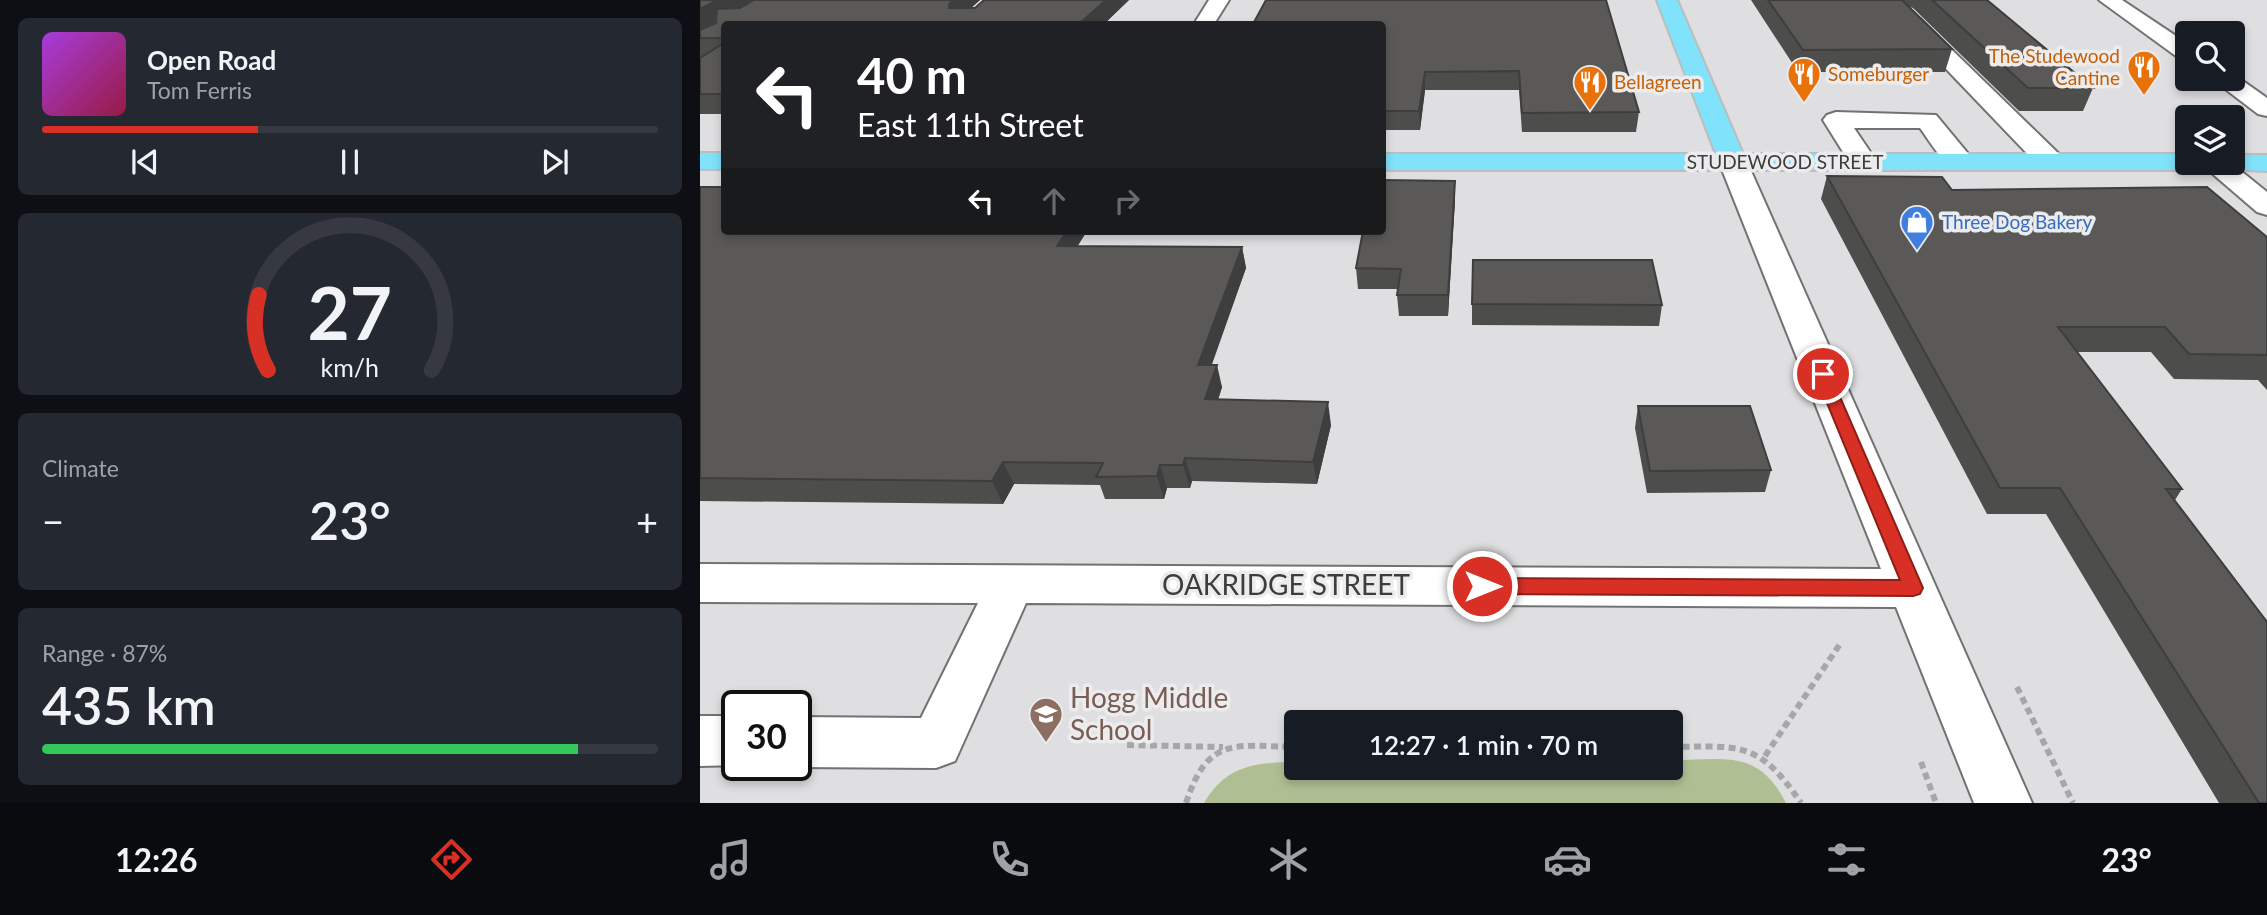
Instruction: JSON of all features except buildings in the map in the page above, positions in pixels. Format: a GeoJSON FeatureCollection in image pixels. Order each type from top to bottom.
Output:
{"type":"FeatureCollection","features":[{"type":"Feature","properties":{"kind":"main road"},"geometry":{"type":"LineString","coordinates":[[1667,0],[1733,162]]}},
{"type":"Feature","properties":{"kind":"main road"},"geometry":{"type":"LineString","coordinates":[[700,161],[721,161]]}},
{"type":"Feature","properties":{"kind":"main road","name":"STUDEWOOD STREET"},"geometry":{"type":"LineString","coordinates":[[1386,162],[2175,162]]}},
{"type":"Feature","properties":{"kind":"main road"},"geometry":{"type":"LineString","coordinates":[[2245,163],[2267,163]]}},
{"type":"Feature","properties":{"kind":"street"},"geometry":{"type":"LineString","coordinates":[[1206,21],[1219,0]]}},
{"type":"Feature","properties":{"kind":"street"},"geometry":{"type":"LineString","coordinates":[[2109,0],[2175,45]]}},
{"type":"Feature","properties":{"kind":"street"},"geometry":{"type":"LineString","coordinates":[[1904,14],[2051,162]]}},
{"type":"Feature","properties":{"kind":"street"},"geometry":{"type":"LineString","coordinates":[[2245,85],[2267,88]]}},
{"type":"Feature","properties":{"kind":"street"},"geometry":{"type":"LineString","coordinates":[[2243,91],[2267,108]]}},
{"type":"Feature","properties":{"kind":"street"},"geometry":{"type":"LineString","coordinates":[[1863,162],[1836,120],[1927,120],[1961,162]]}},
{"type":"Feature","properties":{"kind":"street"},"geometry":{"type":"LineString","coordinates":[[1733,162],[2003,803]]}},
{"type":"Feature","properties":{"kind":"street"},"geometry":{"type":"LineString","coordinates":[[2229,175],[2267,206]]}},
{"type":"Feature","properties":{"kind":"street","name":"OAKRIDGE STREET"},"geometry":{"type":"LineString","coordinates":[[700,583],[1913,588]]}},
{"type":"Feature","properties":{"kind":"street"},"geometry":{"type":"LineString","coordinates":[[812,742],[936,743],[1011,584]]}},
{"type":"Feature","properties":{"kind":"street"},"geometry":{"type":"LineString","coordinates":[[700,741],[721,741]]}},
{"type":"Feature","properties":{"kind":"path"},"geometry":{"type":"LineString","coordinates":[[1765,757],[1840,644]]}},
{"type":"Feature","properties":{"kind":"path"},"geometry":{"type":"LineString","coordinates":[[1128,745],[1284,747]]}},
{"type":"Feature","properties":{"kind":"path"},"geometry":{"type":"LineString","coordinates":[[1185,803],[1191,782],[1205,761],[1224,747]]}},
{"type":"Feature","properties":{"kind":"path"},"geometry":{"type":"LineString","coordinates":[[1683,747],[1743,747],[1765,757],[1787,780],[1801,803]]}},
{"type":"Feature","properties":{"kind":"green space"},"geometry":{"type":"Polygon","coordinates":[[[1724,759],[1752,765],[1764,773],[1786,803],[1204,803],[1213,790],[1233,773],[1269,763],[1284,762],[1284,780],[1683,780],[1683,760],[1724,759]]]}},
{"type":"Feature","properties":{"kind":"place","name":"The Studewood Cantine"},"geometry":{"type":"Point","coordinates":[2144,97]}},
{"type":"Feature","properties":{"kind":"place","name":"Someburger"},"geometry":{"type":"Point","coordinates":[1804,104]}},
{"type":"Feature","properties":{"kind":"place","name":"Bellagreen"},"geometry":{"type":"Point","coordinates":[1590,112]}},
{"type":"Feature","properties":{"kind":"place","name":"Three Dog Bakery"},"geometry":{"type":"Point","coordinates":[1917,252]}},
{"type":"Feature","properties":{"kind":"place","name":"Hogg Middle School"},"geometry":{"type":"Point","coordinates":[1046,744]}},
{"type":"Feature","properties":{"kind":"route"},"geometry":{"type":"LineString","coordinates":[[1482,586],[1913,588],[1823,374]]}}]}
